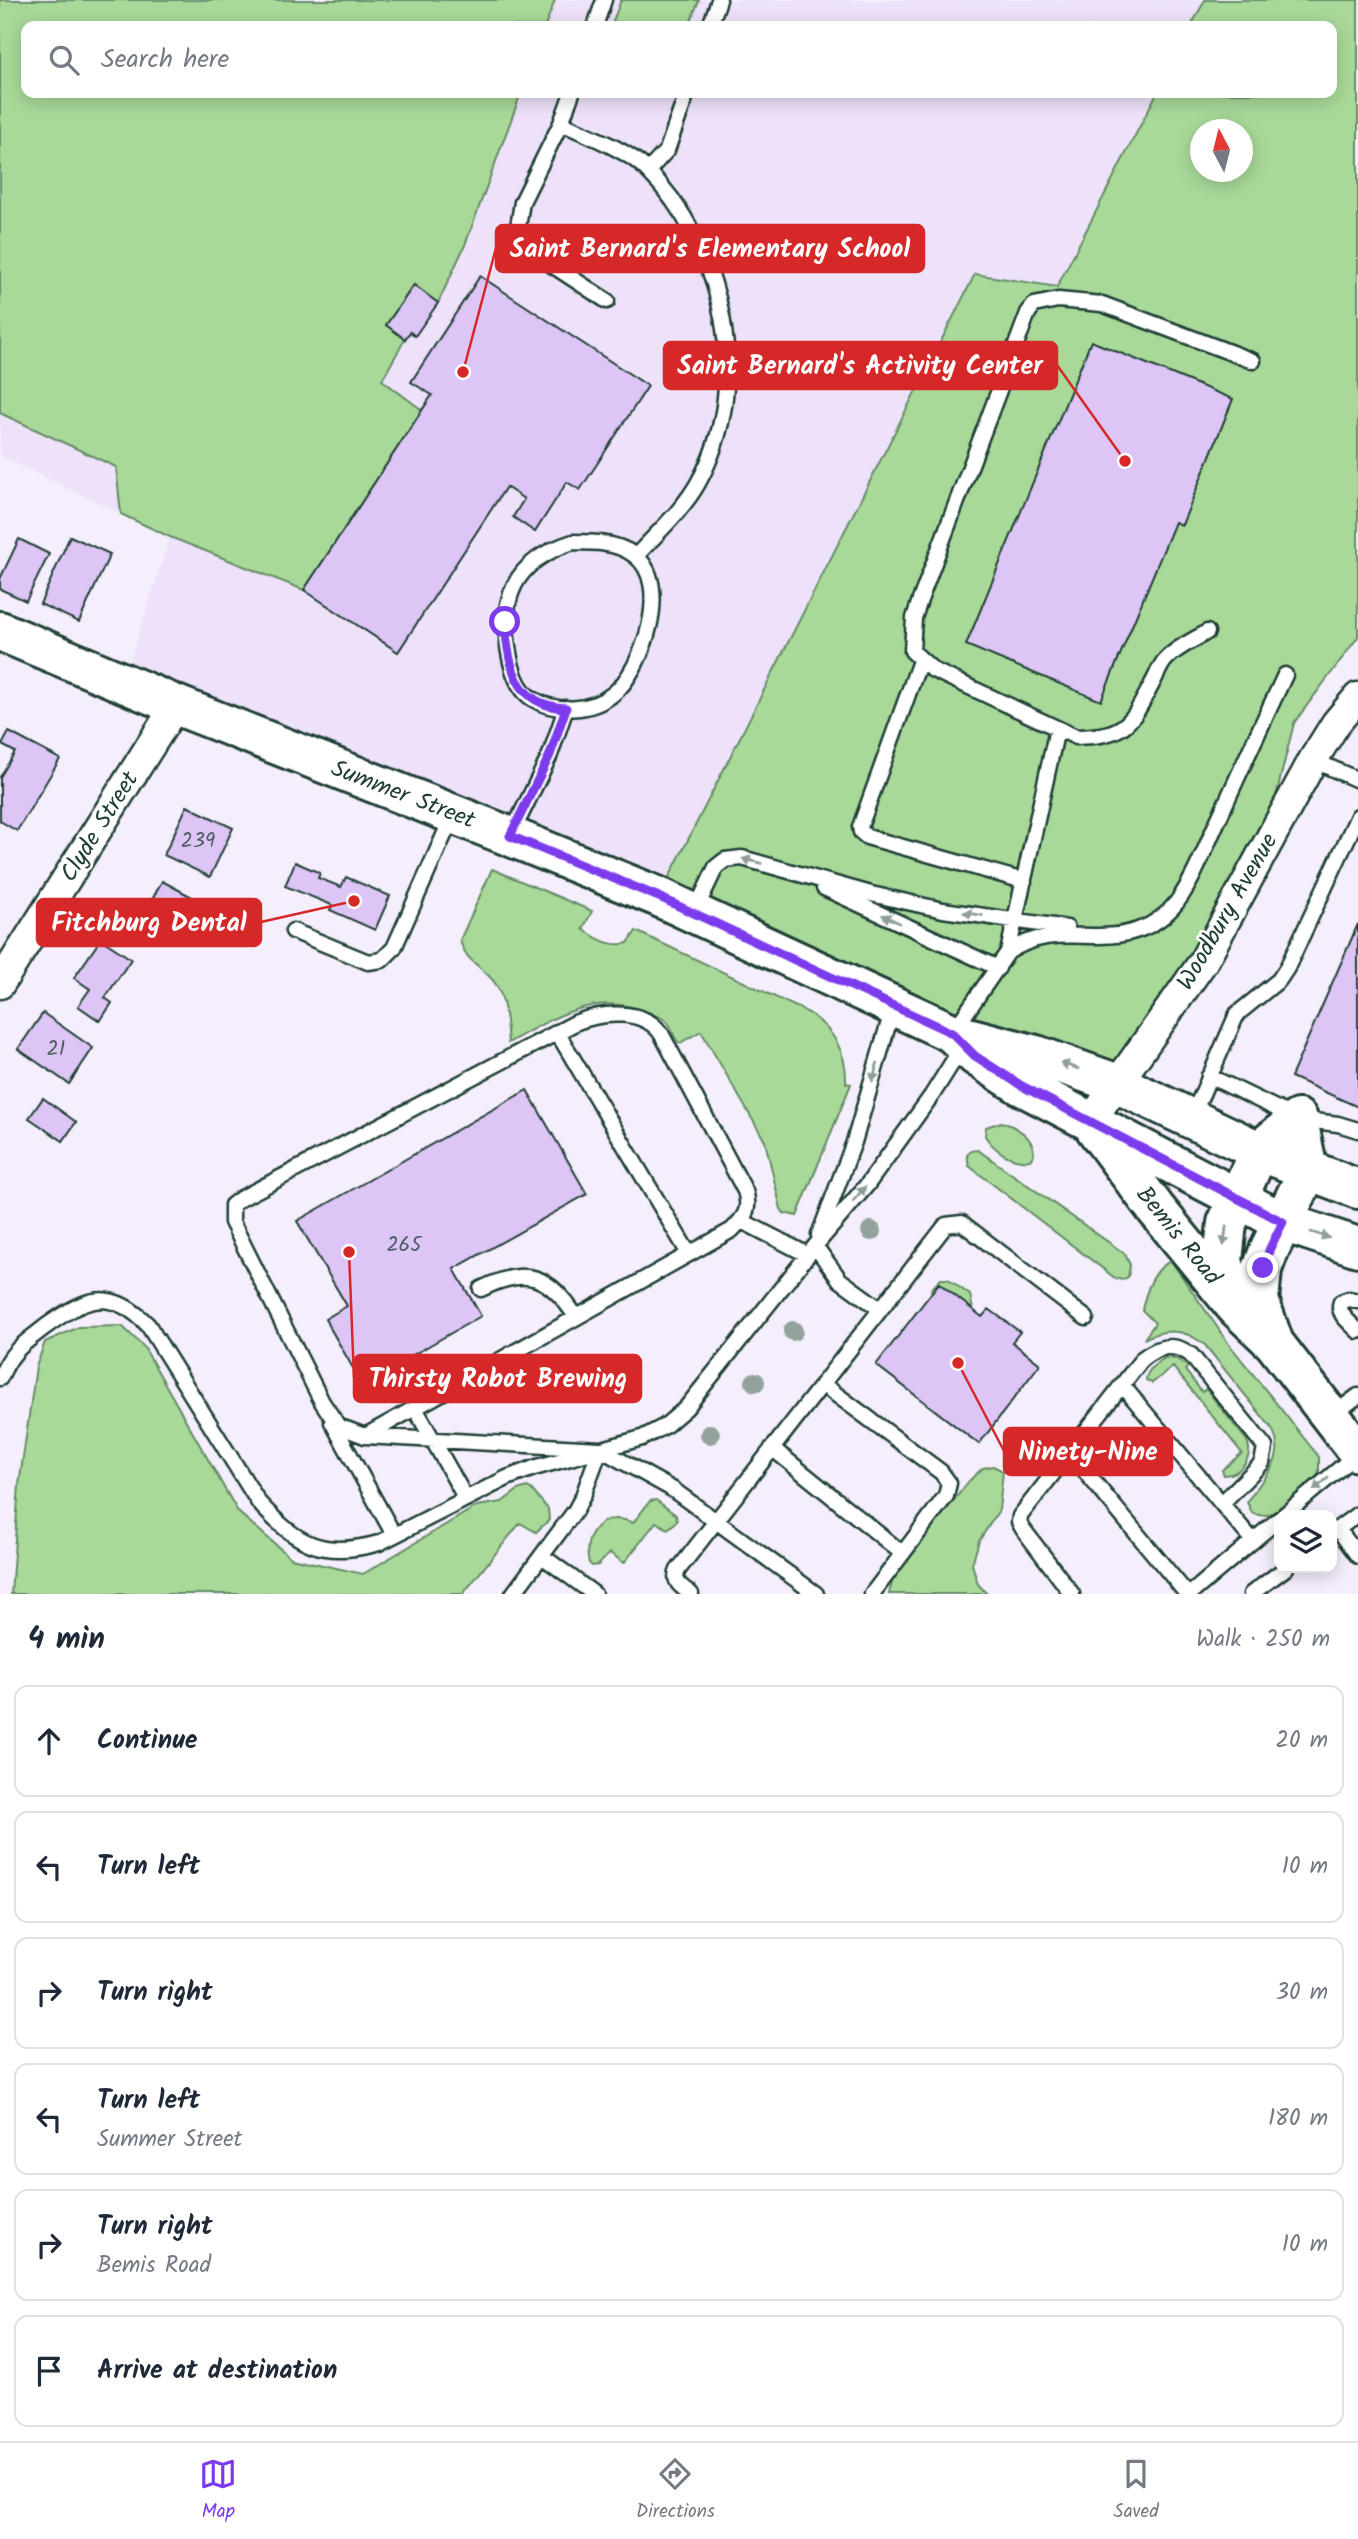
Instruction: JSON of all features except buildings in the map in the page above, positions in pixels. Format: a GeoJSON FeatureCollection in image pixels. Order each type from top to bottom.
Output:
{"type":"FeatureCollection","features":[{"type":"Feature","properties":{"kind":"main road","name":"Summer Street"},"geometry":{"type":"LineString","coordinates":[[0,631],[176,705],[510,836],[694,914],[961,1038],[1022,1086],[1283,1222],[1358,1247]]}},
{"type":"Feature","properties":{"kind":"main road"},"geometry":{"type":"LineString","coordinates":[[961,1038],[1036,1055],[1118,1084],[1259,1151],[1358,1189]]}},
{"type":"Feature","properties":{"kind":"main road"},"geometry":{"type":"LineString","coordinates":[[1236,1307],[1223,1252],[1227,1223],[1259,1151],[1298,1119],[1308,1171]]}},
{"type":"Feature","properties":{"kind":"main road","name":"Bemis Road"},"geometry":{"type":"LineString","coordinates":[[1090,1122],[1155,1208],[1236,1307],[1344,1406],[1358,1452]]}},
{"type":"Feature","properties":{"kind":"main road","name":"Bemis Road"},"geometry":{"type":"LineString","coordinates":[[1274,1343],[1259,1300],[1262,1269],[1308,1171]]}},
{"type":"Feature","properties":{"kind":"street","name":"Woodbury Avenue"},"geometry":{"type":"LineString","coordinates":[[1090,1122],[1203,962],[1313,760],[1336,723],[1358,697]]}},
{"type":"Feature","properties":{"kind":"street","name":"Clyde Street"},"geometry":{"type":"LineString","coordinates":[[0,984],[176,705]]}},
{"type":"Feature","properties":{"kind":"lane"},"geometry":{"type":"LineString","coordinates":[[597,21],[604,0]]}},
{"type":"Feature","properties":{"kind":"lane"},"geometry":{"type":"LineString","coordinates":[[712,21],[719,0]]}},
{"type":"Feature","properties":{"kind":"lane"},"geometry":{"type":"LineString","coordinates":[[570,98],[561,123],[522,202],[518,227],[526,248],[607,301]]}},
{"type":"Feature","properties":{"kind":"lane"},"geometry":{"type":"LineString","coordinates":[[648,171],[667,150],[685,98]]}},
{"type":"Feature","properties":{"kind":"lane"},"geometry":{"type":"LineString","coordinates":[[561,123],[609,146],[648,171],[675,203],[699,243],[720,299],[726,351],[725,398],[715,442],[698,483],[636,556]]}},
{"type":"Feature","properties":{"kind":"lane"},"geometry":{"type":"LineString","coordinates":[[1208,632],[1175,651],[1163,662],[1136,715],[1124,727],[1110,735],[1091,737],[1076,737],[1057,729],[933,670],[912,651],[911,638],[917,609],[1028,313],[1034,305],[1058,300],[1101,303],[1253,361]]}},
{"type":"Feature","properties":{"kind":"lane"},"geometry":{"type":"LineString","coordinates":[[573,542],[620,547],[636,556],[649,576],[653,605],[650,625],[633,668],[614,694],[585,707],[566,708],[543,705],[527,695],[516,679],[505,622],[507,604],[523,570],[538,556],[573,542]]}},
{"type":"Feature","properties":{"kind":"lane"},"geometry":{"type":"LineString","coordinates":[[920,661],[860,827],[861,832],[867,837],[1024,881]]}},
{"type":"Feature","properties":{"kind":"lane"},"geometry":{"type":"LineString","coordinates":[[1008,952],[1034,938],[1126,934],[1147,927],[1169,911],[1178,901],[1200,862],[1285,675]]}},
{"type":"Feature","properties":{"kind":"lane"},"geometry":{"type":"LineString","coordinates":[[510,836],[550,755],[566,708]]}},
{"type":"Feature","properties":{"kind":"lane"},"geometry":{"type":"LineString","coordinates":[[0,1378],[16,1349],[70,1309],[84,1302],[98,1301],[118,1303],[133,1309],[148,1325],[259,1503],[279,1525],[298,1540],[316,1546],[362,1548],[525,1472],[642,1438],[665,1426],[686,1408],[867,1185],[932,1095],[1008,952],[1057,729]]}},
{"type":"Feature","properties":{"kind":"lane"},"geometry":{"type":"LineString","coordinates":[[1313,760],[1358,780]]}},
{"type":"Feature","properties":{"kind":"lane"},"geometry":{"type":"LineString","coordinates":[[293,931],[368,962],[386,958],[394,948],[453,814]]}},
{"type":"Feature","properties":{"kind":"lane"},"geometry":{"type":"LineString","coordinates":[[1191,1118],[1237,1014],[1279,980],[1287,968],[1358,816]]}},
{"type":"Feature","properties":{"kind":"lane"},"geometry":{"type":"LineString","coordinates":[[694,914],[716,867],[724,860],[742,858],[871,894],[943,910],[1113,935]]}},
{"type":"Feature","properties":{"kind":"lane"},"geometry":{"type":"LineString","coordinates":[[785,870],[998,968]]}},
{"type":"Feature","properties":{"kind":"lane"},"geometry":{"type":"LineString","coordinates":[[812,1250],[854,1142],[894,1006]]}},
{"type":"Feature","properties":{"kind":"lane"},"geometry":{"type":"LineString","coordinates":[[365,1436],[732,1230],[741,1220],[748,1210],[749,1202],[745,1191],[658,1028],[646,1021],[613,1014],[593,1016],[556,1032],[232,1205],[232,1222],[322,1402],[394,1535]]}},
{"type":"Feature","properties":{"kind":"lane"},"geometry":{"type":"LineString","coordinates":[[556,1032],[689,1254]]}},
{"type":"Feature","properties":{"kind":"lane"},"geometry":{"type":"LineString","coordinates":[[1209,1076],[1298,1119],[1339,1124],[1358,1130]]}},
{"type":"Feature","properties":{"kind":"lane"},"geometry":{"type":"LineString","coordinates":[[741,1220],[812,1250],[840,1280],[880,1309]]}},
{"type":"Feature","properties":{"kind":"lane"},"geometry":{"type":"LineString","coordinates":[[691,1594],[678,1584],[676,1574],[946,1225],[953,1223],[967,1227],[1086,1318]]}},
{"type":"Feature","properties":{"kind":"lane"},"geometry":{"type":"LineString","coordinates":[[481,1289],[510,1277],[539,1279],[558,1292],[576,1317]]}},
{"type":"Feature","properties":{"kind":"lane"},"geometry":{"type":"LineString","coordinates":[[1358,1301],[1349,1299],[1341,1302],[1339,1307],[1340,1312],[1358,1331]]}},
{"type":"Feature","properties":{"kind":"lane"},"geometry":{"type":"LineString","coordinates":[[1072,1594],[1019,1522],[1024,1508],[1143,1358],[1156,1349],[1175,1347],[1191,1355],[1265,1447],[1262,1463],[1222,1503]]}},
{"type":"Feature","properties":{"kind":"lane"},"geometry":{"type":"LineString","coordinates":[[822,1384],[947,1478],[949,1488],[946,1496],[872,1594]]}},
{"type":"Feature","properties":{"kind":"lane"},"geometry":{"type":"LineString","coordinates":[[1122,1385],[1253,1541]]}},
{"type":"Feature","properties":{"kind":"lane"},"geometry":{"type":"LineString","coordinates":[[322,1402],[338,1426],[365,1436],[600,1449],[672,1489],[816,1594]]}},
{"type":"Feature","properties":{"kind":"lane"},"geometry":{"type":"LineString","coordinates":[[415,1408],[466,1499]]}},
{"type":"Feature","properties":{"kind":"lane"},"geometry":{"type":"LineString","coordinates":[[772,1448],[902,1553]]}},
{"type":"Feature","properties":{"kind":"lane"},"geometry":{"type":"LineString","coordinates":[[513,1594],[583,1496],[600,1449]]}},
{"type":"Feature","properties":{"kind":"lane"},"geometry":{"type":"LineString","coordinates":[[1069,1452],[1188,1594],[1274,1523]]}},
{"type":"Feature","properties":{"kind":"lane"},"geometry":{"type":"LineString","coordinates":[[1290,1510],[1358,1452]]}},
{"type":"Feature","properties":{"kind":"lane"},"geometry":{"type":"LineString","coordinates":[[1337,1530],[1358,1514]]}},
{"type":"Feature","properties":{"kind":"lane"},"geometry":{"type":"LineString","coordinates":[[1337,1533],[1358,1556]]}},
{"type":"Feature","properties":{"kind":"lane"},"geometry":{"type":"LineString","coordinates":[[541,1556],[594,1594]]}},
{"type":"Feature","properties":{"kind":"lane"},"geometry":{"type":"LineString","coordinates":[[1251,1594],[1279,1573]]}},
{"type":"Feature","properties":{"kind":"lane"},"geometry":{"type":"LineString","coordinates":[[1269,1581],[1279,1594]]}},
{"type":"Feature","properties":{"kind":"shaded area"},"geometry":{"type":"Polygon","coordinates":[[[0,0],[1205,0],[1194,21],[21,21],[21,98],[1154,98],[1057,288],[975,275],[659,897],[123,683],[170,537],[0,456],[0,0]]]}},
{"type":"Feature","properties":{"kind":"green space"},"geometry":{"type":"Polygon","coordinates":[[[0,0],[555,0],[547,21],[21,21],[21,98],[519,98],[465,245],[438,303],[413,286],[386,325],[405,339],[382,380],[422,410],[304,590],[170,537],[121,514],[116,467],[0,413],[0,0]]]}},
{"type":"Feature","properties":{"kind":"green space"},"geometry":{"type":"Polygon","coordinates":[[[621,0],[699,0],[691,21],[613,21],[621,0]]]}},
{"type":"Feature","properties":{"kind":"green space"},"geometry":{"type":"Polygon","coordinates":[[[1205,0],[1358,0],[1358,637],[1294,723],[1269,824],[1272,825],[1090,1122],[659,897],[975,274],[1057,287],[1154,98],[1337,98],[1337,21],[1194,21],[1205,0]]]}},
{"type":"Feature","properties":{"kind":"green space"},"geometry":{"type":"Polygon","coordinates":[[[492,869],[592,911],[583,929],[599,939],[616,944],[628,943],[636,931],[809,1013],[825,1027],[837,1043],[844,1062],[846,1083],[851,1084],[797,1216],[784,1213],[781,1209],[765,1141],[701,1031],[680,1043],[669,1023],[660,1017],[623,1005],[605,1004],[572,1011],[508,1043],[505,1012],[499,989],[466,954],[460,940],[492,869]]]}},
{"type":"Feature","properties":{"kind":"green space"},"geometry":{"type":"Polygon","coordinates":[[[1001,1122],[1018,1129],[1028,1137],[1034,1154],[1030,1160],[1010,1157],[999,1151],[985,1136],[986,1127],[1001,1122]]]}},
{"type":"Feature","properties":{"kind":"green space"},"geometry":{"type":"Polygon","coordinates":[[[978,1150],[1125,1254],[1130,1265],[1128,1277],[1122,1280],[1115,1278],[969,1166],[967,1155],[978,1150]]]}},
{"type":"Feature","properties":{"kind":"green space"},"geometry":{"type":"Polygon","coordinates":[[[1171,1261],[1229,1344],[1319,1457],[1319,1473],[1315,1479],[1294,1499],[1274,1512],[1260,1515],[1252,1513],[1247,1502],[1276,1459],[1276,1439],[1271,1427],[1205,1345],[1198,1340],[1176,1332],[1160,1333],[1144,1339],[1155,1323],[1142,1310],[1146,1295],[1151,1281],[1171,1261]]]}},
{"type":"Feature","properties":{"kind":"green space"},"geometry":{"type":"Polygon","coordinates":[[[941,1279],[948,1279],[970,1295],[973,1310],[939,1284],[932,1293],[931,1289],[941,1279]]]}},
{"type":"Feature","properties":{"kind":"green space"},"geometry":{"type":"Polygon","coordinates":[[[122,1326],[144,1347],[238,1512],[291,1558],[363,1574],[477,1506],[502,1502],[527,1487],[548,1509],[549,1520],[536,1532],[520,1523],[463,1594],[11,1594],[19,1485],[36,1367],[45,1342],[79,1327],[122,1326]]]}},
{"type":"Feature","properties":{"kind":"green space"},"geometry":{"type":"Polygon","coordinates":[[[1165,1358],[1177,1359],[1188,1367],[1185,1370],[1202,1392],[1206,1389],[1247,1441],[1249,1453],[1245,1464],[1236,1472],[1224,1475],[1222,1470],[1242,1453],[1173,1367],[1152,1383],[1146,1380],[1152,1367],[1165,1358]]]}},
{"type":"Feature","properties":{"kind":"green space"},"geometry":{"type":"Polygon","coordinates":[[[993,1466],[1003,1471],[999,1510],[979,1541],[972,1564],[978,1584],[987,1594],[889,1594],[893,1578],[969,1481],[983,1468],[993,1466]]]}},
{"type":"Feature","properties":{"kind":"green space"},"geometry":{"type":"Polygon","coordinates":[[[656,1500],[676,1515],[677,1521],[668,1529],[656,1522],[624,1563],[610,1553],[598,1565],[592,1566],[589,1563],[588,1542],[597,1526],[613,1519],[633,1523],[650,1501],[656,1500]]]}},
{"type":"Feature","properties":{"kind":"place","name":"Saint Bernard's Elementary School"},"geometry":{"type":"Point","coordinates":[463,372]}},
{"type":"Feature","properties":{"kind":"place","name":"Saint Bernard's Activity Center"},"geometry":{"type":"Point","coordinates":[1125,461]}},
{"type":"Feature","properties":{"kind":"place","name":"Fitchburg Dental"},"geometry":{"type":"Point","coordinates":[354,901]}},
{"type":"Feature","properties":{"kind":"place","name":"Thirsty Robot Brewing"},"geometry":{"type":"Point","coordinates":[349,1252]}},
{"type":"Feature","properties":{"kind":"place","name":"Ninety-Nine"},"geometry":{"type":"Point","coordinates":[958,1363]}},
{"type":"Feature","properties":{"kind":"route"},"geometry":{"type":"LineString","coordinates":[[505,622],[516,679],[527,695],[543,705],[566,708],[550,755],[510,836],[659,897],[952,1033],[975,1056],[1022,1086],[1283,1222],[1263,1268]]}}]}
